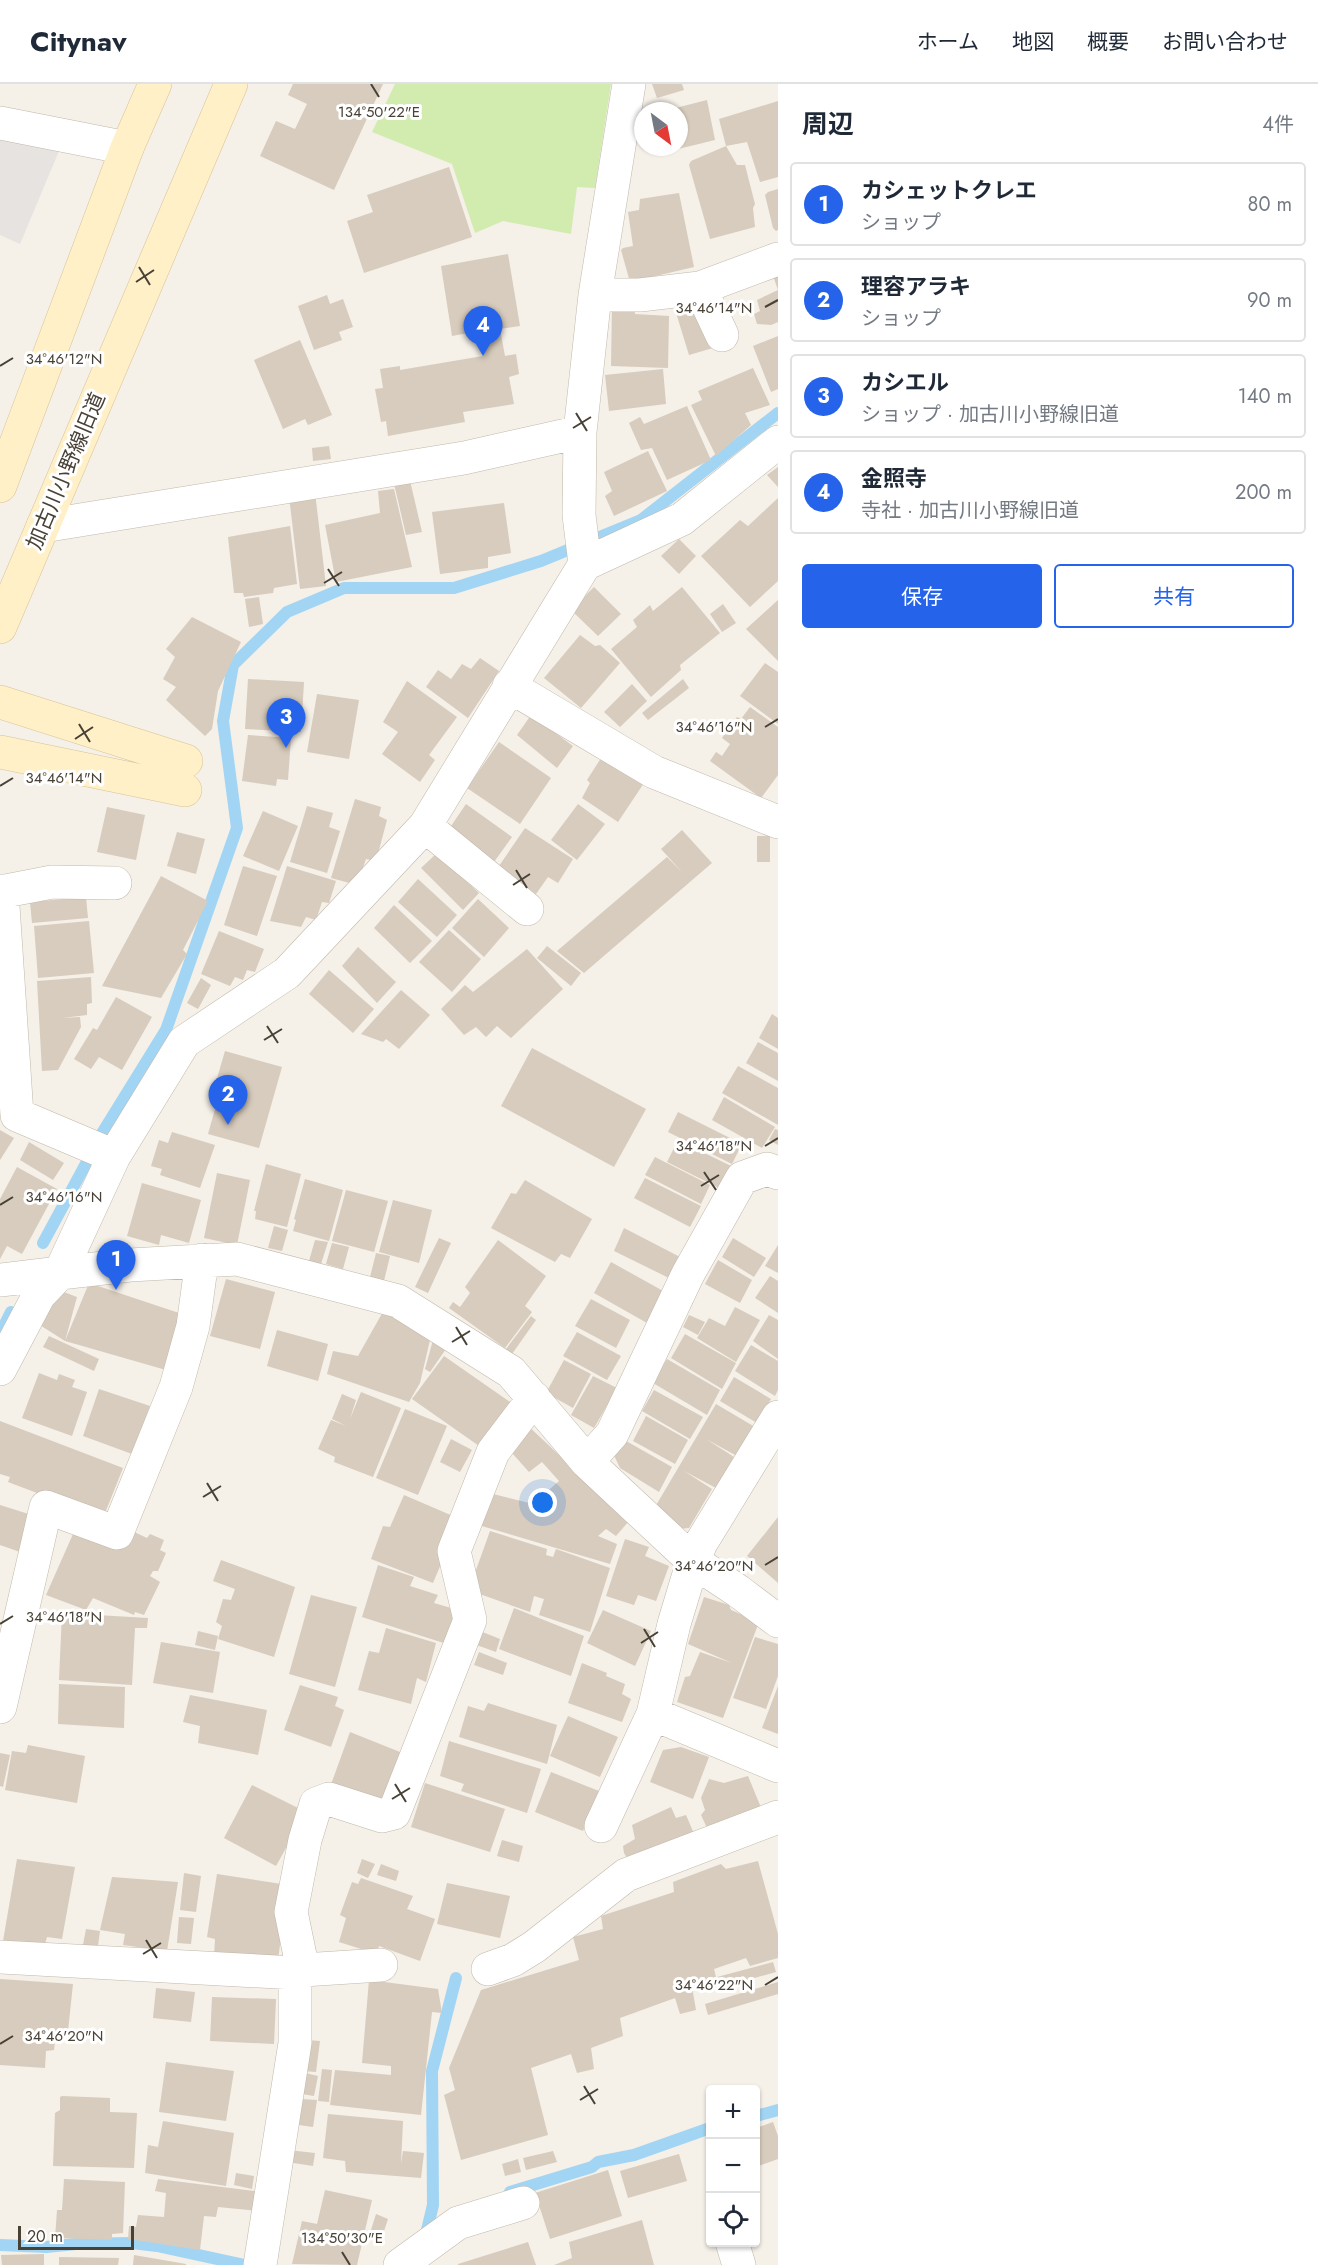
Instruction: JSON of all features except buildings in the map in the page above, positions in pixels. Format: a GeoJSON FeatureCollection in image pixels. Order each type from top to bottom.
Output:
{"type":"FeatureCollection","features":[{"type":"Feature","properties":{"kind":"street"},"geometry":{"type":"LineString","coordinates":[[0,486],[127,148],[155,84]]}},
{"type":"Feature","properties":{"kind":"street","name":"加古川小野線旧道"},"geometry":{"type":"LineString","coordinates":[[0,627],[231,84]]}},
{"type":"Feature","properties":{"kind":"street"},"geometry":{"type":"LineString","coordinates":[[585,564],[579,515],[580,432],[594,295],[629,84]]}},
{"type":"Feature","properties":{"kind":"street"},"geometry":{"type":"LineString","coordinates":[[0,123],[127,148]]}},
{"type":"Feature","properties":{"kind":"street"},"geometry":{"type":"LineString","coordinates":[[594,295],[640,295],[700,288],[778,259]]}},
{"type":"Feature","properties":{"kind":"street"},"geometry":{"type":"LineString","coordinates":[[700,288],[722,335]]}},
{"type":"Feature","properties":{"kind":"street"},"geometry":{"type":"LineString","coordinates":[[43,526],[464,458],[580,432]]}},
{"type":"Feature","properties":{"kind":"street"},"geometry":{"type":"LineString","coordinates":[[0,1369],[39,1295],[60,1273],[114,1156],[184,1042],[287,973],[425,826],[585,564],[682,519],[778,442]]}},
{"type":"Feature","properties":{"kind":"street"},"geometry":{"type":"LineString","coordinates":[[509,686],[654,772],[778,822]]}},
{"type":"Feature","properties":{"kind":"street"},"geometry":{"type":"LineString","coordinates":[[0,702],[185,775],[0,752]]}},
{"type":"Feature","properties":{"kind":"street"},"geometry":{"type":"LineString","coordinates":[[425,826],[527,909]]}},
{"type":"Feature","properties":{"kind":"street"},"geometry":{"type":"LineString","coordinates":[[114,1156],[17,1115],[1,891],[52,882],[115,883]]}},
{"type":"Feature","properties":{"kind":"street"},"geometry":{"type":"LineString","coordinates":[[587,1462],[612,1434],[688,1274],[742,1178],[767,1169],[778,1173]]}},
{"type":"Feature","properties":{"kind":"street"},"geometry":{"type":"LineString","coordinates":[[0,1280],[130,1265],[237,1259],[398,1301],[511,1372],[587,1462],[693,1561],[778,1621]]}},
{"type":"Feature","properties":{"kind":"street"},"geometry":{"type":"LineString","coordinates":[[0,1707],[46,1508],[117,1533],[176,1387],[193,1326],[202,1260]]}},
{"type":"Feature","properties":{"kind":"street"},"geometry":{"type":"LineString","coordinates":[[260,2265],[295,2043],[299,1972],[291,1912],[304,1839],[316,1804],[329,1799],[382,1816],[394,1813],[470,1620],[454,1551],[493,1452],[534,1398]]}},
{"type":"Feature","properties":{"kind":"street"},"geometry":{"type":"LineString","coordinates":[[601,1826],[653,1714],[674,1624],[693,1561],[701,1543],[778,1418]]}},
{"type":"Feature","properties":{"kind":"street"},"geometry":{"type":"LineString","coordinates":[[653,1714],[778,1766]]}},
{"type":"Feature","properties":{"kind":"street"},"geometry":{"type":"LineString","coordinates":[[488,1969],[513,1960],[534,1947],[627,1875],[778,1816]]}},
{"type":"Feature","properties":{"kind":"street"},"geometry":{"type":"LineString","coordinates":[[0,1957],[299,1972],[381,1965]]}},
{"type":"Feature","properties":{"kind":"street"},"geometry":{"type":"LineString","coordinates":[[400,2265],[458,2223],[523,2203]]}},
{"type":"Feature","properties":{"kind":"street"},"geometry":{"type":"LineString","coordinates":[[734,2247],[739,2265]]}},
{"type":"Feature","properties":{"kind":"green space"},"geometry":{"type":"Polygon","coordinates":[[[395,84],[611,84],[595,188],[577,187],[571,234],[503,221],[475,233],[452,164],[372,132],[395,84]]]}},
{"type":"Feature","properties":{"kind":"shaded area"},"geometry":{"type":"Polygon","coordinates":[[[0,134],[59,151],[20,244],[0,235],[0,134]]]}},
{"type":"Feature","properties":{"kind":"waterway"},"geometry":{"type":"LineString","coordinates":[[101,1135],[166,1030],[237,828],[223,721],[233,665],[287,612],[344,588],[454,588],[541,561],[641,520],[778,413]]}},
{"type":"Feature","properties":{"kind":"waterway"},"geometry":{"type":"LineString","coordinates":[[43,1243],[89,1158]]}},
{"type":"Feature","properties":{"kind":"waterway"},"geometry":{"type":"LineString","coordinates":[[2,1330],[11,1312]]}},
{"type":"Feature","properties":{"kind":"waterway"},"geometry":{"type":"LineString","coordinates":[[427,2230],[433,2205],[432,2071],[456,1978]]}},
{"type":"Feature","properties":{"kind":"waterway"},"geometry":{"type":"LineString","coordinates":[[760,2115],[778,2110]]}},
{"type":"Feature","properties":{"kind":"waterway"},"geometry":{"type":"LineString","coordinates":[[510,2192],[592,2167],[598,2162],[634,2155],[706,2129]]}},
{"type":"Feature","properties":{"kind":"waterway"},"geometry":{"type":"LineString","coordinates":[[0,2245],[46,2247],[132,2243],[157,2246],[245,2265]]}},
{"type":"Feature","properties":{"kind":"place","name":"金照寺"},"geometry":{"type":"Point","coordinates":[483,356]}},
{"type":"Feature","properties":{"kind":"place","name":"カシエル"},"geometry":{"type":"Point","coordinates":[286,748]}},
{"type":"Feature","properties":{"kind":"place","name":"理容アラキ"},"geometry":{"type":"Point","coordinates":[228,1125]}},
{"type":"Feature","properties":{"kind":"place","name":"カシェットクレエ"},"geometry":{"type":"Point","coordinates":[116,1290]}}]}
